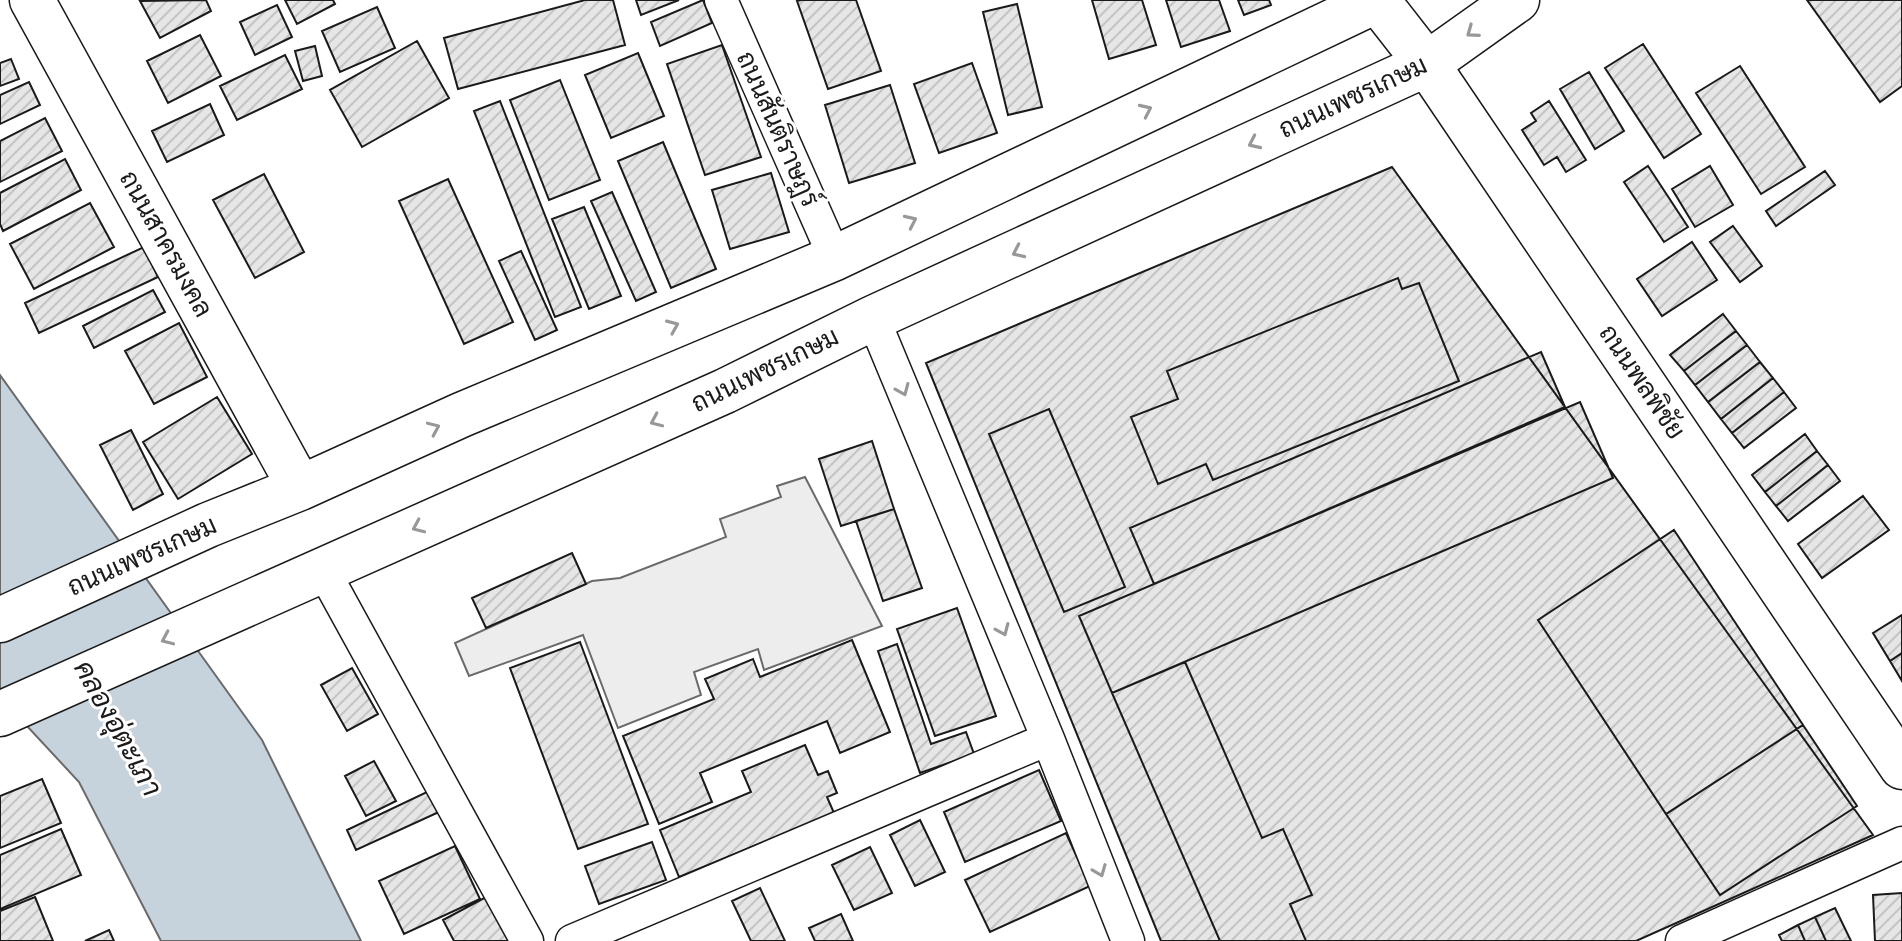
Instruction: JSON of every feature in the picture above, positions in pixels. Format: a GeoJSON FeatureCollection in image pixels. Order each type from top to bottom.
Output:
{"type":"FeatureCollection","features":[{"type":"Feature","properties":{"kind":"main road","name":"ถนนสาครมงคล"},"geometry":{"type":"LineString","coordinates":[[32,0],[300,488]]}},
{"type":"Feature","properties":{"kind":"main road","name":"ถนนเพชรเกษม"},"geometry":{"type":"LineString","coordinates":[[0,620],[461,415],[835,258],[1378,0]]}},
{"type":"Feature","properties":{"kind":"main road","name":"ถนนพลพิชัย"},"geometry":{"type":"LineString","coordinates":[[1378,0],[1427,64],[1902,767]]}},
{"type":"Feature","properties":{"kind":"main road","name":"ถนนเพชรเกษม"},"geometry":{"type":"LineString","coordinates":[[0,714],[725,391],[873,318],[1427,64],[1517,0]]}},
{"type":"Feature","properties":{"kind":"street","name":"ถนนสันติราษฎร์"},"geometry":{"type":"LineString","coordinates":[[721,0],[835,258]]}},
{"type":"Feature","properties":{"kind":"street"},"geometry":{"type":"LineString","coordinates":[[873,318],[1048,739],[1128,941]]}},
{"type":"Feature","properties":{"kind":"street"},"geometry":{"type":"LineString","coordinates":[[323,570],[527,941]]}},
{"type":"Feature","properties":{"kind":"street"},"geometry":{"type":"LineString","coordinates":[[572,941],[1048,739]]}},
{"type":"Feature","properties":{"kind":"street"},"geometry":{"type":"LineString","coordinates":[[1682,941],[1902,843]]}},
{"type":"Feature","properties":{"kind":"shaded area"},"geometry":{"type":"Polygon","coordinates":[[[805,477],[882,626],[764,670],[758,649],[694,672],[701,695],[618,728],[583,635],[469,676],[455,643],[592,581],[620,578],[726,537],[720,519],[781,497],[777,486],[805,477]]]}},
{"type":"Feature","properties":{"kind":"water","name":"คลองอุ่ตะเภา"},"geometry":{"type":"Polygon","coordinates":[[[0,375],[262,740],[361,941],[161,941],[79,782],[0,697],[0,375]]]}},
{"type":"Feature","properties":{"kind":"building"},"geometry":{"type":"Polygon","coordinates":[[[206,0],[211,11],[160,38],[140,1],[206,0]]]}},
{"type":"Feature","properties":{"kind":"building"},"geometry":{"type":"Polygon","coordinates":[[[285,0],[333,0],[335,4],[297,24],[285,0]]]}},
{"type":"Feature","properties":{"kind":"building"},"geometry":{"type":"Polygon","coordinates":[[[585,0],[613,0],[625,45],[458,89],[444,38],[585,0]]]}},
{"type":"Feature","properties":{"kind":"building"},"geometry":{"type":"Polygon","coordinates":[[[636,0],[679,0],[641,15],[636,0]]]}},
{"type":"Feature","properties":{"kind":"building"},"geometry":{"type":"Polygon","coordinates":[[[703,0],[712,23],[660,46],[651,22],[703,0]]]}},
{"type":"Feature","properties":{"kind":"building"},"geometry":{"type":"Polygon","coordinates":[[[856,0],[881,71],[828,89],[797,1],[856,0]]]}},
{"type":"Feature","properties":{"kind":"building"},"geometry":{"type":"Polygon","coordinates":[[[1092,0],[1142,0],[1156,45],[1109,59],[1092,0]]]}},
{"type":"Feature","properties":{"kind":"building"},"geometry":{"type":"Polygon","coordinates":[[[1166,0],[1219,0],[1230,31],[1181,47],[1166,0]]]}},
{"type":"Feature","properties":{"kind":"building"},"geometry":{"type":"Polygon","coordinates":[[[1238,0],[1269,0],[1271,5],[1244,15],[1238,0]]]}},
{"type":"Feature","properties":{"kind":"building"},"geometry":{"type":"Polygon","coordinates":[[[1807,0],[1902,0],[1902,86],[1880,102],[1807,0]]]}},
{"type":"Feature","properties":{"kind":"building"},"geometry":{"type":"Polygon","coordinates":[[[1017,4],[1042,107],[1008,115],[983,12],[1017,4]]]}},
{"type":"Feature","properties":{"kind":"building"},"geometry":{"type":"Polygon","coordinates":[[[277,5],[292,37],[255,55],[240,22],[277,5]]]}},
{"type":"Feature","properties":{"kind":"building"},"geometry":{"type":"Polygon","coordinates":[[[377,7],[395,48],[340,72],[322,31],[377,7]]]}},
{"type":"Feature","properties":{"kind":"building"},"geometry":{"type":"Polygon","coordinates":[[[200,35],[221,76],[168,103],[147,61],[200,35]]]}},
{"type":"Feature","properties":{"kind":"building"},"geometry":{"type":"Polygon","coordinates":[[[417,41],[449,98],[362,147],[330,90],[417,41]]]}},
{"type":"Feature","properties":{"kind":"building"},"geometry":{"type":"Polygon","coordinates":[[[1643,44],[1701,134],[1664,158],[1605,68],[1643,44]]]}},
{"type":"Feature","properties":{"kind":"building"},"geometry":{"type":"Polygon","coordinates":[[[722,45],[761,157],[705,175],[667,64],[722,45]]]}},
{"type":"Feature","properties":{"kind":"building"},"geometry":{"type":"Polygon","coordinates":[[[315,46],[322,76],[303,81],[295,51],[315,46]]]}},
{"type":"Feature","properties":{"kind":"building"},"geometry":{"type":"Polygon","coordinates":[[[638,53],[664,116],[611,138],[585,75],[638,53]]]}},
{"type":"Feature","properties":{"kind":"building"},"geometry":{"type":"Polygon","coordinates":[[[285,55],[302,89],[237,120],[220,86],[285,55]]]}},
{"type":"Feature","properties":{"kind":"building"},"geometry":{"type":"Polygon","coordinates":[[[11,59],[19,79],[0,86],[0,63],[11,59]]]}},
{"type":"Feature","properties":{"kind":"building"},"geometry":{"type":"Polygon","coordinates":[[[972,63],[997,133],[939,153],[914,84],[972,63]]]}},
{"type":"Feature","properties":{"kind":"building"},"geometry":{"type":"Polygon","coordinates":[[[1740,66],[1805,167],[1761,194],[1696,93],[1740,66]]]}},
{"type":"Feature","properties":{"kind":"building"},"geometry":{"type":"Polygon","coordinates":[[[1589,72],[1624,131],[1595,149],[1560,89],[1589,72]]]}},
{"type":"Feature","properties":{"kind":"building"},"geometry":{"type":"Polygon","coordinates":[[[560,80],[600,180],[549,200],[510,100],[560,80]]]}},
{"type":"Feature","properties":{"kind":"building"},"geometry":{"type":"Polygon","coordinates":[[[29,82],[40,105],[0,124],[0,95],[29,82]]]}},
{"type":"Feature","properties":{"kind":"building"},"geometry":{"type":"Polygon","coordinates":[[[890,85],[915,163],[849,183],[825,105],[890,85]]]}},
{"type":"Feature","properties":{"kind":"building"},"geometry":{"type":"Polygon","coordinates":[[[500,101],[581,307],[555,317],[474,111],[500,101]]]}},
{"type":"Feature","properties":{"kind":"building"},"geometry":{"type":"Polygon","coordinates":[[[1549,101],[1586,160],[1566,172],[1557,157],[1544,165],[1522,130],[1536,121],[1531,113],[1549,101]]]}},
{"type":"Feature","properties":{"kind":"building"},"geometry":{"type":"Polygon","coordinates":[[[210,104],[224,135],[167,162],[152,131],[210,104]]]}},
{"type":"Feature","properties":{"kind":"building"},"geometry":{"type":"Polygon","coordinates":[[[45,118],[62,151],[0,182],[0,141],[45,118]]]}},
{"type":"Feature","properties":{"kind":"building"},"geometry":{"type":"Polygon","coordinates":[[[663,142],[716,269],[671,288],[618,161],[663,142]]]}},
{"type":"Feature","properties":{"kind":"building"},"geometry":{"type":"Polygon","coordinates":[[[65,159],[81,190],[3,231],[0,224],[0,193],[65,159]]]}},
{"type":"Feature","properties":{"kind":"building"},"geometry":{"type":"Polygon","coordinates":[[[1648,166],[1688,227],[1664,242],[1624,182],[1648,166]]]}},
{"type":"Feature","properties":{"kind":"building"},"geometry":{"type":"Polygon","coordinates":[[[1710,166],[1733,205],[1695,227],[1672,189],[1710,166]]]}},
{"type":"Feature","properties":{"kind":"building"},"geometry":{"type":"Polygon","coordinates":[[[1392,167],[1873,835],[1636,941],[1161,941],[926,363],[1392,167]]]}},
{"type":"Feature","properties":{"kind":"building"},"geometry":{"type":"Polygon","coordinates":[[[1825,171],[1835,185],[1776,226],[1766,211],[1825,171]]]}},
{"type":"Feature","properties":{"kind":"building"},"geometry":{"type":"Polygon","coordinates":[[[771,173],[789,232],[730,249],[712,190],[771,173]]]}},
{"type":"Feature","properties":{"kind":"building"},"geometry":{"type":"Polygon","coordinates":[[[264,174],[304,252],[255,278],[213,200],[264,174]]]}},
{"type":"Feature","properties":{"kind":"building"},"geometry":{"type":"Polygon","coordinates":[[[448,179],[513,322],[464,344],[399,201],[448,179]]]}},
{"type":"Feature","properties":{"kind":"building"},"geometry":{"type":"Polygon","coordinates":[[[612,192],[656,292],[636,301],[591,201],[612,192]]]}},
{"type":"Feature","properties":{"kind":"building"},"geometry":{"type":"Polygon","coordinates":[[[90,203],[114,247],[34,289],[10,244],[90,203]]]}},
{"type":"Feature","properties":{"kind":"building"},"geometry":{"type":"Polygon","coordinates":[[[584,207],[621,296],[589,309],[552,219],[584,207]]]}},
{"type":"Feature","properties":{"kind":"building"},"geometry":{"type":"Polygon","coordinates":[[[1733,226],[1762,266],[1740,282],[1710,242],[1733,226]]]}},
{"type":"Feature","properties":{"kind":"building"},"geometry":{"type":"Polygon","coordinates":[[[1692,242],[1717,280],[1662,316],[1637,279],[1692,242]]]}},
{"type":"Feature","properties":{"kind":"building"},"geometry":{"type":"Polygon","coordinates":[[[144,247],[158,277],[39,333],[25,303],[144,247]]]}},
{"type":"Feature","properties":{"kind":"building"},"geometry":{"type":"Polygon","coordinates":[[[521,251],[557,330],[535,340],[499,261],[521,251]]]}},
{"type":"Feature","properties":{"kind":"building"},"geometry":{"type":"Polygon","coordinates":[[[1398,278],[1402,289],[1419,283],[1459,381],[1213,480],[1206,464],[1158,484],[1131,417],[1178,399],[1167,371],[1398,278]]]}},
{"type":"Feature","properties":{"kind":"building"},"geometry":{"type":"Polygon","coordinates":[[[153,290],[165,312],[94,348],[83,326],[153,290]]]}},
{"type":"Feature","properties":{"kind":"building"},"geometry":{"type":"Polygon","coordinates":[[[1723,314],[1736,331],[1684,371],[1670,355],[1723,314]]]}},
{"type":"Feature","properties":{"kind":"building"},"geometry":{"type":"Polygon","coordinates":[[[179,323],[207,377],[154,404],[125,351],[179,323]]]}},
{"type":"Feature","properties":{"kind":"building"},"geometry":{"type":"Polygon","coordinates":[[[1736,331],[1747,345],[1695,385],[1684,371],[1736,331]]]}},
{"type":"Feature","properties":{"kind":"building"},"geometry":{"type":"Polygon","coordinates":[[[1747,345],[1760,362],[1708,402],[1695,385],[1747,345]]]}},
{"type":"Feature","properties":{"kind":"building"},"geometry":{"type":"Polygon","coordinates":[[[1541,352],[1565,407],[1154,584],[1130,528],[1541,352]]]}},
{"type":"Feature","properties":{"kind":"building"},"geometry":{"type":"Polygon","coordinates":[[[1760,362],[1773,378],[1721,419],[1708,402],[1760,362]]]}},
{"type":"Feature","properties":{"kind":"building"},"geometry":{"type":"Polygon","coordinates":[[[1773,378],[1784,392],[1732,433],[1721,419],[1773,378]]]}},
{"type":"Feature","properties":{"kind":"building"},"geometry":{"type":"Polygon","coordinates":[[[1784,392],[1796,408],[1744,448],[1732,433],[1784,392]]]}},
{"type":"Feature","properties":{"kind":"building"},"geometry":{"type":"Polygon","coordinates":[[[217,397],[252,454],[178,499],[143,442],[217,397]]]}},
{"type":"Feature","properties":{"kind":"building"},"geometry":{"type":"Polygon","coordinates":[[[1580,402],[1613,478],[1112,693],[1079,616],[1580,402]]]}},
{"type":"Feature","properties":{"kind":"building"},"geometry":{"type":"Polygon","coordinates":[[[1049,409],[1125,587],[1064,612],[989,434],[1049,409]]]}},
{"type":"Feature","properties":{"kind":"building"},"geometry":{"type":"Polygon","coordinates":[[[131,430],[163,494],[133,510],[100,445],[131,430]]]}},
{"type":"Feature","properties":{"kind":"building"},"geometry":{"type":"Polygon","coordinates":[[[1805,434],[1817,451],[1765,492],[1752,475],[1805,434]]]}},
{"type":"Feature","properties":{"kind":"building"},"geometry":{"type":"Polygon","coordinates":[[[872,441],[894,509],[841,526],[819,459],[872,441]]]}},
{"type":"Feature","properties":{"kind":"building"},"geometry":{"type":"Polygon","coordinates":[[[1817,451],[1828,465],[1776,506],[1765,492],[1817,451]]]}},
{"type":"Feature","properties":{"kind":"building"},"geometry":{"type":"Polygon","coordinates":[[[1828,465],[1840,481],[1788,521],[1776,506],[1828,465]]]}},
{"type":"Feature","properties":{"kind":"building"},"geometry":{"type":"Polygon","coordinates":[[[1863,496],[1889,530],[1822,578],[1798,544],[1863,496]]]}},
{"type":"Feature","properties":{"kind":"building"},"geometry":{"type":"Polygon","coordinates":[[[894,509],[922,588],[883,601],[856,521],[894,509]]]}},
{"type":"Feature","properties":{"kind":"building"},"geometry":{"type":"Polygon","coordinates":[[[1674,530],[1803,725],[1666,814],[1538,620],[1674,530]]]}},
{"type":"Feature","properties":{"kind":"building"},"geometry":{"type":"Polygon","coordinates":[[[572,553],[586,584],[486,628],[472,598],[572,553]]]}},
{"type":"Feature","properties":{"kind":"building"},"geometry":{"type":"Polygon","coordinates":[[[957,608],[996,716],[935,736],[897,629],[957,608]]]}},
{"type":"Feature","properties":{"kind":"building"},"geometry":{"type":"Polygon","coordinates":[[[1902,615],[1902,653],[1890,661],[1873,633],[1902,615]]]}},
{"type":"Feature","properties":{"kind":"building"},"geometry":{"type":"Polygon","coordinates":[[[852,640],[890,732],[840,753],[827,721],[700,773],[712,802],[659,824],[623,736],[714,699],[705,679],[753,659],[760,677],[852,640]]]}},
{"type":"Feature","properties":{"kind":"building"},"geometry":{"type":"Polygon","coordinates":[[[580,642],[648,824],[578,849],[510,668],[580,642]]]}},
{"type":"Feature","properties":{"kind":"building"},"geometry":{"type":"Polygon","coordinates":[[[897,644],[931,744],[966,732],[974,754],[920,773],[878,651],[897,644]]]}},
{"type":"Feature","properties":{"kind":"building"},"geometry":{"type":"Polygon","coordinates":[[[1902,653],[1902,681],[1890,661],[1902,653]]]}},
{"type":"Feature","properties":{"kind":"building"},"geometry":{"type":"Polygon","coordinates":[[[1185,662],[1262,838],[1283,829],[1312,895],[1290,904],[1306,941],[1220,941],[1112,693],[1185,662]]]}},
{"type":"Feature","properties":{"kind":"building"},"geometry":{"type":"Polygon","coordinates":[[[352,668],[378,714],[347,731],[321,685],[352,668]]]}},
{"type":"Feature","properties":{"kind":"building"},"geometry":{"type":"Polygon","coordinates":[[[1803,725],[1857,806],[1720,895],[1666,814],[1803,725]]]}},
{"type":"Feature","properties":{"kind":"building"},"geometry":{"type":"Polygon","coordinates":[[[805,745],[818,775],[828,771],[837,793],[827,797],[834,813],[679,877],[660,830],[751,792],[742,771],[805,745]]]}},
{"type":"Feature","properties":{"kind":"building"},"geometry":{"type":"Polygon","coordinates":[[[374,761],[396,801],[366,816],[345,776],[374,761]]]}},
{"type":"Feature","properties":{"kind":"building"},"geometry":{"type":"Polygon","coordinates":[[[1039,770],[1061,821],[965,862],[944,812],[1039,770]]]}},
{"type":"Feature","properties":{"kind":"building"},"geometry":{"type":"Polygon","coordinates":[[[42,779],[61,823],[0,848],[0,796],[42,779]]]}},
{"type":"Feature","properties":{"kind":"building"},"geometry":{"type":"Polygon","coordinates":[[[429,791],[439,812],[356,850],[347,830],[429,791]]]}},
{"type":"Feature","properties":{"kind":"building"},"geometry":{"type":"Polygon","coordinates":[[[920,820],[945,872],[915,886],[890,835],[920,820]]]}},
{"type":"Feature","properties":{"kind":"building"},"geometry":{"type":"Polygon","coordinates":[[[61,829],[81,875],[0,909],[0,855],[61,829]]]}},
{"type":"Feature","properties":{"kind":"building"},"geometry":{"type":"Polygon","coordinates":[[[1066,833],[1090,886],[990,932],[965,880],[1066,833]]]}},
{"type":"Feature","properties":{"kind":"building"},"geometry":{"type":"Polygon","coordinates":[[[652,842],[666,880],[599,904],[585,866],[652,842]]]}},
{"type":"Feature","properties":{"kind":"building"},"geometry":{"type":"Polygon","coordinates":[[[455,846],[480,899],[404,934],[379,881],[455,846]]]}},
{"type":"Feature","properties":{"kind":"building"},"geometry":{"type":"Polygon","coordinates":[[[870,847],[892,893],[854,910],[832,865],[870,847]]]}},
{"type":"Feature","properties":{"kind":"building"},"geometry":{"type":"Polygon","coordinates":[[[760,888],[785,941],[751,941],[732,901],[760,888]]]}},
{"type":"Feature","properties":{"kind":"building"},"geometry":{"type":"Polygon","coordinates":[[[1902,893],[1902,941],[1875,941],[1873,895],[1902,893]]]}},
{"type":"Feature","properties":{"kind":"building"},"geometry":{"type":"Polygon","coordinates":[[[488,896],[512,941],[454,941],[443,920],[488,896]]]}},
{"type":"Feature","properties":{"kind":"building"},"geometry":{"type":"Polygon","coordinates":[[[35,897],[53,941],[0,941],[0,911],[35,897]]]}},
{"type":"Feature","properties":{"kind":"building"},"geometry":{"type":"Polygon","coordinates":[[[1835,908],[1851,941],[1826,941],[1815,917],[1835,908]]]}},
{"type":"Feature","properties":{"kind":"building"},"geometry":{"type":"Polygon","coordinates":[[[841,914],[853,941],[815,941],[809,928],[841,914]]]}},
{"type":"Feature","properties":{"kind":"building"},"geometry":{"type":"Polygon","coordinates":[[[1815,917],[1826,941],[1805,941],[1798,925],[1815,917]]]}},
{"type":"Feature","properties":{"kind":"building"},"geometry":{"type":"Polygon","coordinates":[[[1798,925],[1805,941],[1782,941],[1779,935],[1798,925]]]}},
{"type":"Feature","properties":{"kind":"building"},"geometry":{"type":"Polygon","coordinates":[[[109,930],[114,941],[85,941],[109,930]]]}}]}
